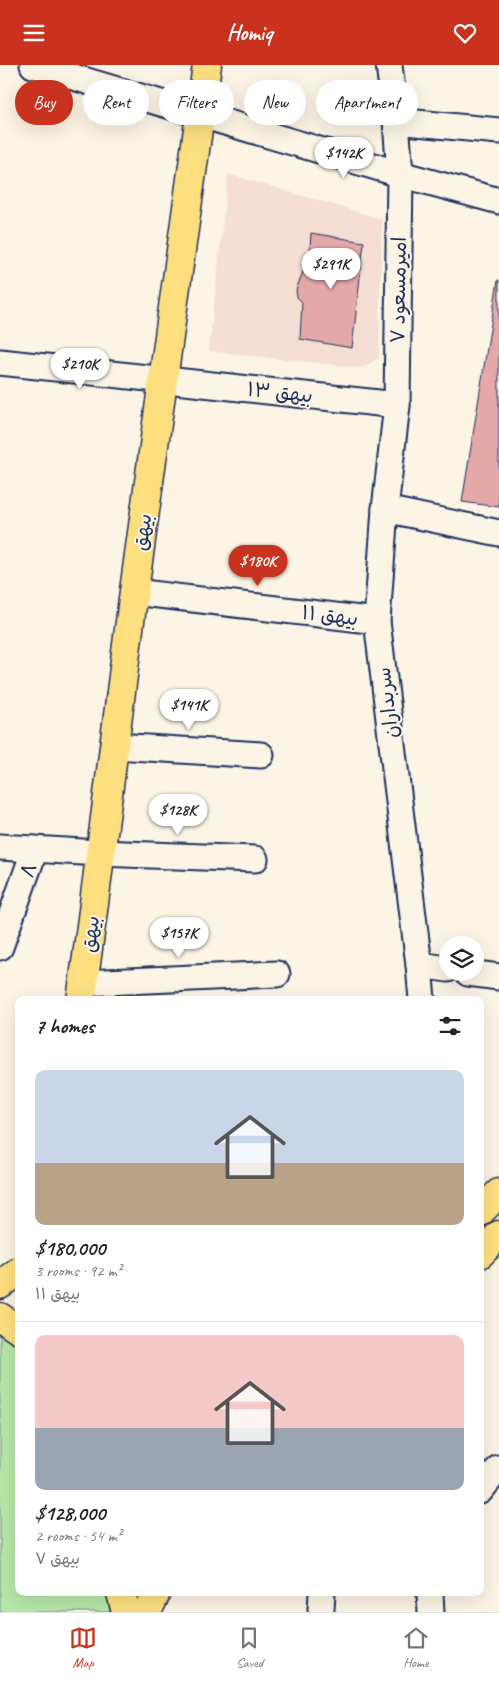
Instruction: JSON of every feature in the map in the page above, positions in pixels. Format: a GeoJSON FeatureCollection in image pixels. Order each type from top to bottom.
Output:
{"type":"FeatureCollection","features":[{"type":"Feature","properties":{"kind":"main road","name":"بیهق"},"geometry":{"type":"LineString","coordinates":[[205,80],[207,65]]}},
{"type":"Feature","properties":{"kind":"main road","name":"بیهق"},"geometry":{"type":"LineString","coordinates":[[82,992],[134,592],[199,125]]}},
{"type":"Feature","properties":{"kind":"main road"},"geometry":{"type":"LineString","coordinates":[[484,1208],[499,1193]]}},
{"type":"Feature","properties":{"kind":"main road"},"geometry":{"type":"LineString","coordinates":[[484,1250],[499,1235]]}},
{"type":"Feature","properties":{"kind":"main road"},"geometry":{"type":"LineString","coordinates":[[0,1285],[15,1274]]}},
{"type":"Feature","properties":{"kind":"main road"},"geometry":{"type":"LineString","coordinates":[[0,1317],[15,1327]]}},
{"type":"Feature","properties":{"kind":"main road"},"geometry":{"type":"LineString","coordinates":[[122,1596],[126,1612]]}},
{"type":"Feature","properties":{"kind":"main road"},"geometry":{"type":"LineString","coordinates":[[147,1612],[155,1596]]}},
{"type":"Feature","properties":{"kind":"street"},"geometry":{"type":"LineString","coordinates":[[33,65],[159,103]]}},
{"type":"Feature","properties":{"kind":"street","name":"امیرمسعود ۷"},"geometry":{"type":"LineString","coordinates":[[389,65],[391,80]]}},
{"type":"Feature","properties":{"kind":"street"},"geometry":{"type":"LineString","coordinates":[[418,123],[499,131]]}},
{"type":"Feature","properties":{"kind":"street"},"geometry":{"type":"LineString","coordinates":[[231,125],[400,175],[499,201]]}},
{"type":"Feature","properties":{"kind":"street","name":"امیرمسعود ۷"},"geometry":{"type":"LineString","coordinates":[[396,125],[400,175],[397,405]]}},
{"type":"Feature","properties":{"kind":"street","name":"بیهق ۱۳"},"geometry":{"type":"LineString","coordinates":[[0,362],[397,405]]}},
{"type":"Feature","properties":{"kind":"street","name":"سربداران"},"geometry":{"type":"LineString","coordinates":[[397,405],[385,509],[377,621],[422,996]]}},
{"type":"Feature","properties":{"kind":"street"},"geometry":{"type":"LineString","coordinates":[[385,509],[499,533]]}},
{"type":"Feature","properties":{"kind":"street","name":"بیهق ۱۱"},"geometry":{"type":"LineString","coordinates":[[134,592],[377,621]]}},
{"type":"Feature","properties":{"kind":"street"},"geometry":{"type":"LineString","coordinates":[[115,746],[261,755]]}},
{"type":"Feature","properties":{"kind":"street"},"geometry":{"type":"LineString","coordinates":[[0,847],[255,859]]}},
{"type":"Feature","properties":{"kind":"street","name":"۸"},"geometry":{"type":"LineString","coordinates":[[0,947],[35,849]]}},
{"type":"Feature","properties":{"kind":"street"},"geometry":{"type":"LineString","coordinates":[[419,965],[439,968]]}},
{"type":"Feature","properties":{"kind":"street"},"geometry":{"type":"LineString","coordinates":[[82,992],[277,974]]}},
{"type":"Feature","properties":{"kind":"street"},"geometry":{"type":"LineString","coordinates":[[484,975],[499,977]]}},
{"type":"Feature","properties":{"kind":"street"},"geometry":{"type":"LineString","coordinates":[[484,1486],[499,1468]]}},
{"type":"Feature","properties":{"kind":"street"},"geometry":{"type":"LineString","coordinates":[[430,1596],[431,1612]]}},
{"type":"Feature","properties":{"kind":"shaded area"},"geometry":{"type":"Polygon","coordinates":[[[228,174],[382,219],[379,358],[362,368],[209,351],[228,174]]]}},
{"type":"Feature","properties":{"kind":"green space"},"geometry":{"type":"Polygon","coordinates":[[[0,1334],[15,1340],[15,1596],[107,1596],[110,1612],[0,1612],[0,1334]]]}},
{"type":"Feature","properties":{"kind":"building"},"geometry":{"type":"Polygon","coordinates":[[[311,233],[364,242],[352,348],[300,339],[302,302],[297,297],[296,290],[304,269],[309,266],[311,233]]]}},
{"type":"Feature","properties":{"kind":"building"},"geometry":{"type":"Polygon","coordinates":[[[499,280],[499,507],[462,502],[499,280]]]}}]}
